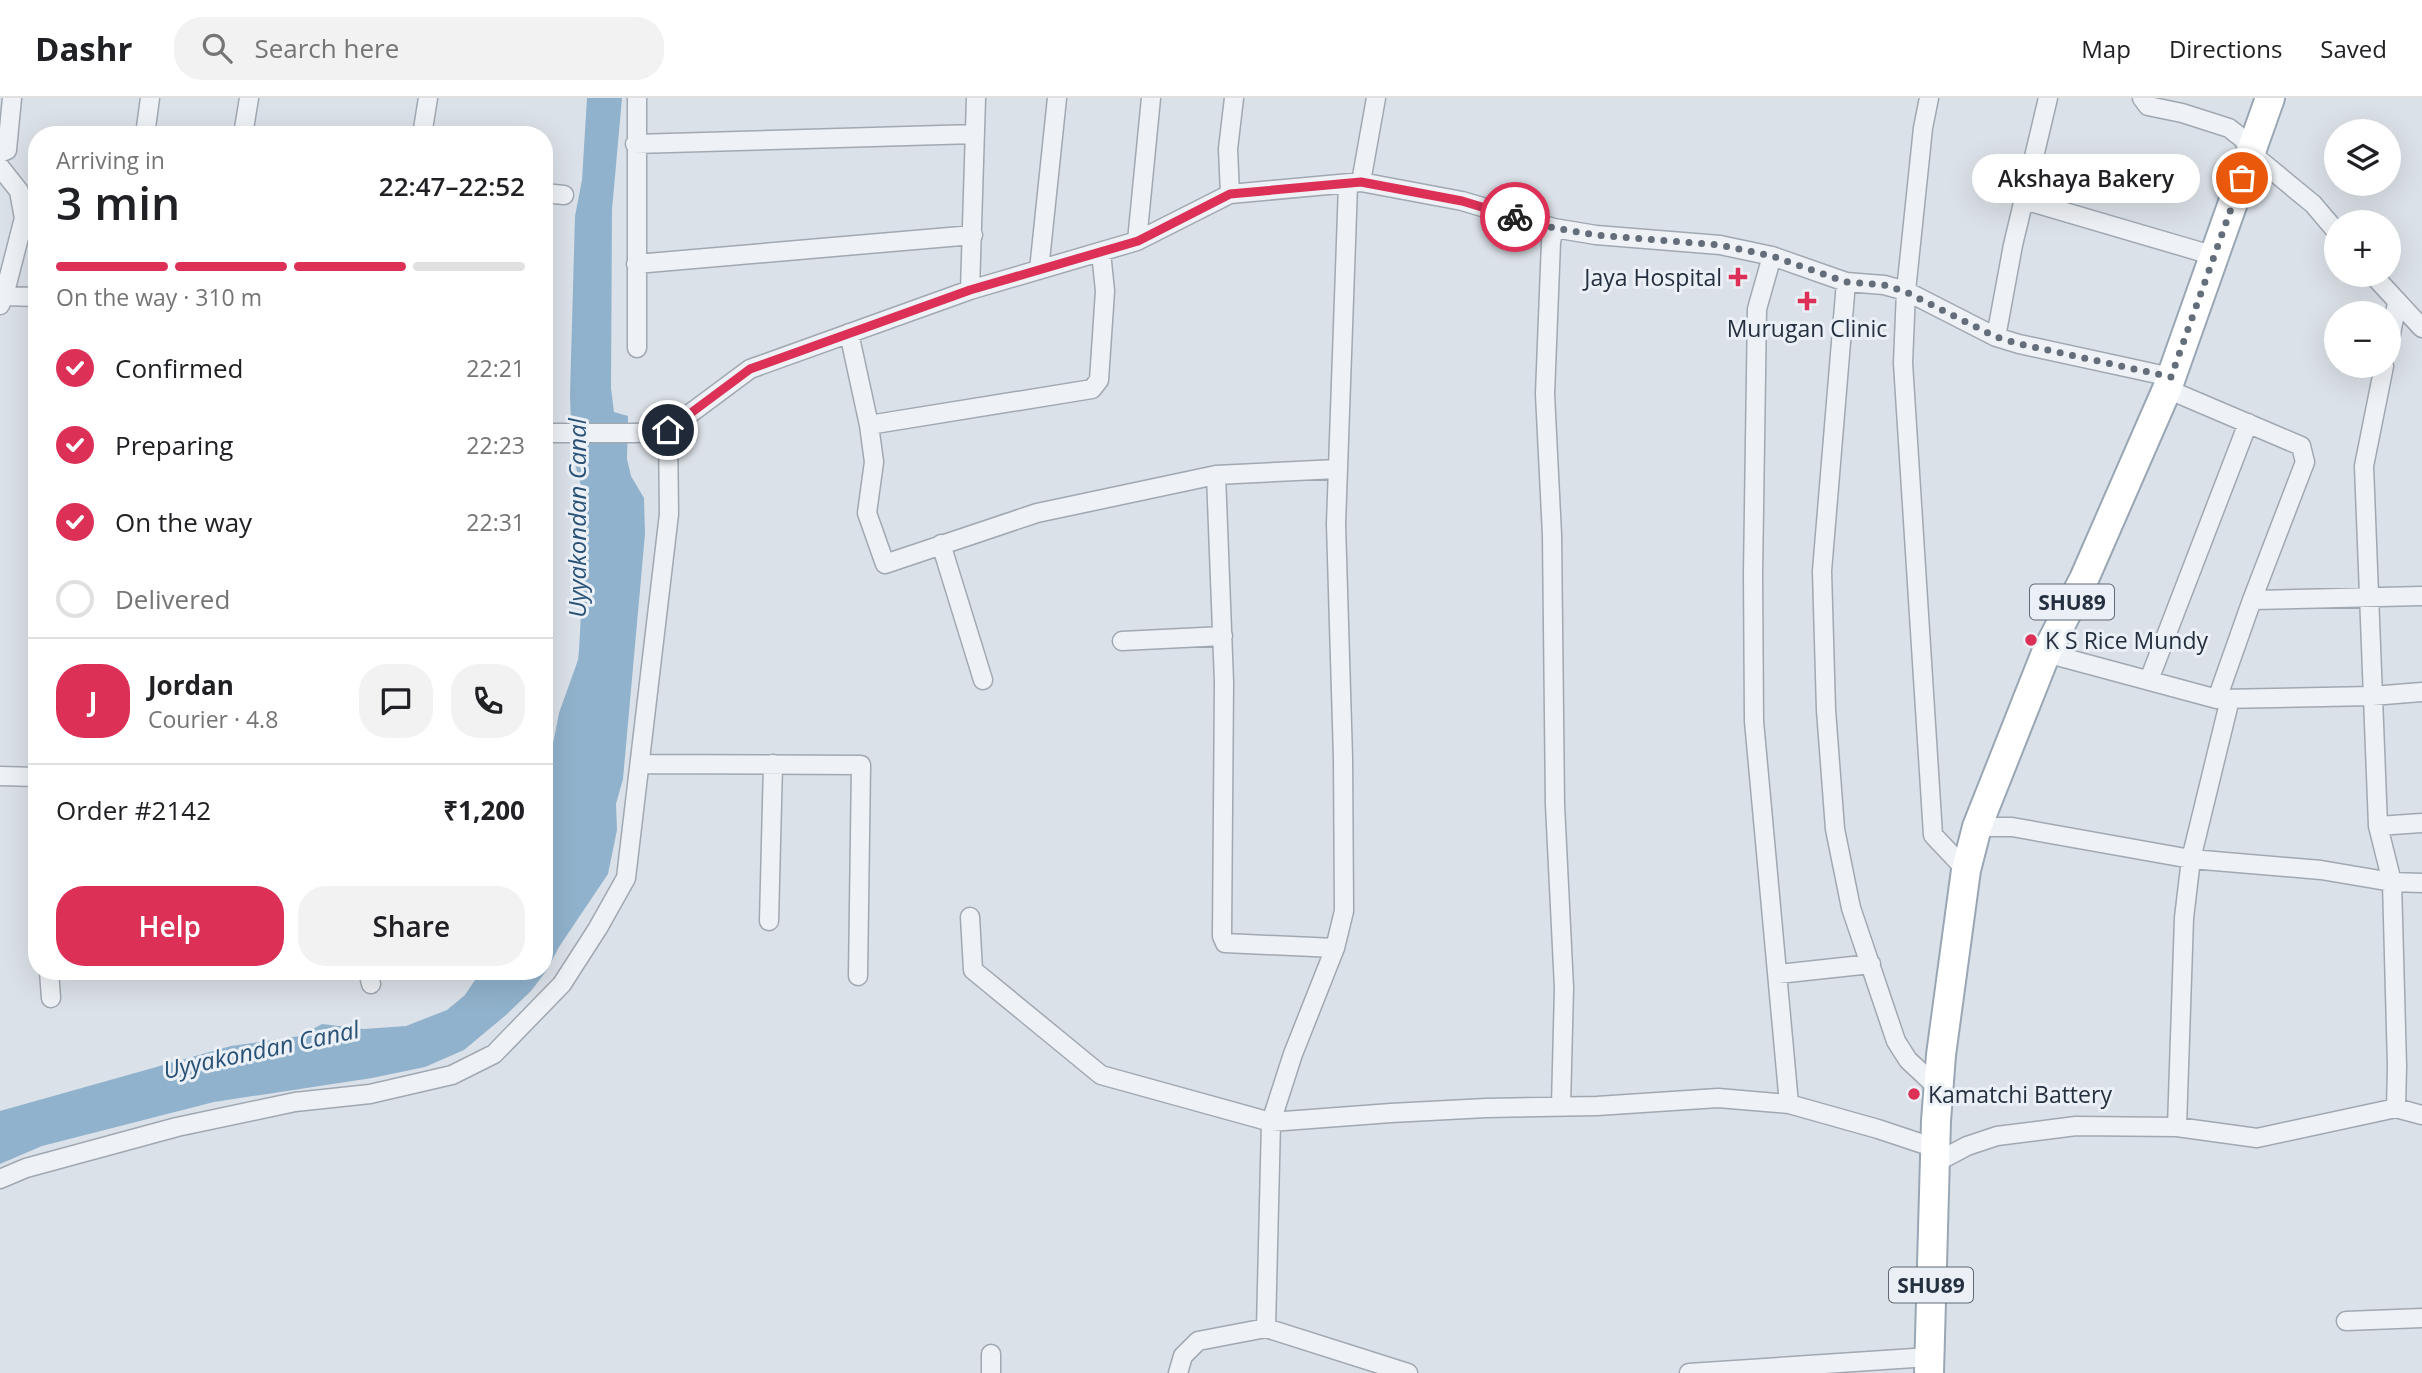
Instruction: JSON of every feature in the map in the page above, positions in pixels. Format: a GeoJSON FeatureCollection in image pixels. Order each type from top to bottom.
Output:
{"type":"FeatureCollection","features":[{"type":"Feature","properties":{"kind":"main road","name":"SHU89"},"geometry":{"type":"LineString","coordinates":[[1929,1365],[1938,1089],[1966,870],[1977,827],[2046,653],[2084,579],[2169,383],[2270,98]]}},
{"type":"Feature","properties":{"kind":"street"},"geometry":{"type":"LineString","coordinates":[[0,153],[6,150],[12,98]]}},
{"type":"Feature","properties":{"kind":"street"},"geometry":{"type":"LineString","coordinates":[[146,126],[150,98]]}},
{"type":"Feature","properties":{"kind":"street"},"geometry":{"type":"LineString","coordinates":[[244,126],[249,98]]}},
{"type":"Feature","properties":{"kind":"street"},"geometry":{"type":"LineString","coordinates":[[423,126],[428,98]]}},
{"type":"Feature","properties":{"kind":"street"},"geometry":{"type":"LineString","coordinates":[[637,98],[637,348]]}},
{"type":"Feature","properties":{"kind":"street"},"geometry":{"type":"LineString","coordinates":[[970,290],[976,98]]}},
{"type":"Feature","properties":{"kind":"street"},"geometry":{"type":"LineString","coordinates":[[1039,271],[1057,98]]}},
{"type":"Feature","properties":{"kind":"street"},"geometry":{"type":"LineString","coordinates":[[1138,241],[1151,98]]}},
{"type":"Feature","properties":{"kind":"street"},"geometry":{"type":"LineString","coordinates":[[1230,194],[1228,138],[1234,98]]}},
{"type":"Feature","properties":{"kind":"street"},"geometry":{"type":"LineString","coordinates":[[1265,1328],[1270,1122],[1293,1054],[1335,948],[1343,911],[1337,469],[1355,183],[1376,98]]}},
{"type":"Feature","properties":{"kind":"street"},"geometry":{"type":"LineString","coordinates":[[1929,98],[1923,128],[1906,292],[1903,363],[1933,835],[1966,870]]}},
{"type":"Feature","properties":{"kind":"street"},"geometry":{"type":"LineString","coordinates":[[1996,337],[2013,245],[2048,98]]}},
{"type":"Feature","properties":{"kind":"street"},"geometry":{"type":"LineString","coordinates":[[2141,98],[2148,106],[2182,113],[2229,128],[2243,139],[2251,153],[2313,204],[2324,217]]}},
{"type":"Feature","properties":{"kind":"street"},"geometry":{"type":"LineString","coordinates":[[635,144],[975,134]]}},
{"type":"Feature","properties":{"kind":"street"},"geometry":{"type":"LineString","coordinates":[[0,167],[19,191],[24,218],[2,300],[28,298]]}},
{"type":"Feature","properties":{"kind":"street"},"geometry":{"type":"LineString","coordinates":[[553,433],[636,433],[668,430],[750,369],[970,290],[1138,241],[1230,194],[1355,183],[1462,201],[1554,228],[1596,235],[1720,245],[1772,256],[1846,282],[1884,285],[1906,292],[1996,337],[2169,383],[2301,446],[2305,462],[2252,600],[2224,699],[2191,859],[2184,918],[2178,1127]]}},
{"type":"Feature","properties":{"kind":"street"},"geometry":{"type":"LineString","coordinates":[[553,194],[564,195]]}},
{"type":"Feature","properties":{"kind":"street"},"geometry":{"type":"LineString","coordinates":[[2024,200],[2215,256]]}},
{"type":"Feature","properties":{"kind":"street"},"geometry":{"type":"LineString","coordinates":[[1554,228],[1551,242],[1545,394],[1552,535],[1555,804],[1564,988],[1561,1106]]}},
{"type":"Feature","properties":{"kind":"street"},"geometry":{"type":"LineString","coordinates":[[636,264],[973,235]]}},
{"type":"Feature","properties":{"kind":"street"},"geometry":{"type":"LineString","coordinates":[[869,425],[1092,389],[1099,380],[1105,291],[1101,251]]}},
{"type":"Feature","properties":{"kind":"street"},"geometry":{"type":"LineString","coordinates":[[1772,256],[1757,309],[1754,721],[1789,1104]]}},
{"type":"Feature","properties":{"kind":"street"},"geometry":{"type":"LineString","coordinates":[[1846,282],[1822,571],[1826,710],[1835,829],[1852,908],[1896,1041],[1908,1060],[1938,1089]]}},
{"type":"Feature","properties":{"kind":"street"},"geometry":{"type":"LineString","coordinates":[[2383,287],[2395,301]]}},
{"type":"Feature","properties":{"kind":"street"},"geometry":{"type":"LineString","coordinates":[[2401,307],[2422,328]]}},
{"type":"Feature","properties":{"kind":"street"},"geometry":{"type":"LineString","coordinates":[[849,333],[869,425],[874,462],[867,513],[885,564],[1037,513],[1216,475],[1337,469]]}},
{"type":"Feature","properties":{"kind":"street"},"geometry":{"type":"LineString","coordinates":[[2382,378],[2364,466],[2378,826],[2392,882],[2396,1108]]}},
{"type":"Feature","properties":{"kind":"street"},"geometry":{"type":"LineString","coordinates":[[2149,680],[2249,423]]}},
{"type":"Feature","properties":{"kind":"street"},"geometry":{"type":"LineString","coordinates":[[0,1179],[26,1168],[177,1127],[295,1102],[370,1094],[452,1076],[494,1054],[562,984],[626,878],[668,514],[668,430]]}},
{"type":"Feature","properties":{"kind":"street"},"geometry":{"type":"LineString","coordinates":[[1216,475],[1223,636],[1222,936],[1225,943],[1335,948]]}},
{"type":"Feature","properties":{"kind":"street"},"geometry":{"type":"LineString","coordinates":[[941,544],[983,680]]}},
{"type":"Feature","properties":{"kind":"street"},"geometry":{"type":"LineString","coordinates":[[2252,600],[2422,596]]}},
{"type":"Feature","properties":{"kind":"street"},"geometry":{"type":"LineString","coordinates":[[1122,641],[1223,636]]}},
{"type":"Feature","properties":{"kind":"street"},"geometry":{"type":"LineString","coordinates":[[2046,653],[2224,699],[2372,696],[2422,692]]}},
{"type":"Feature","properties":{"kind":"street"},"geometry":{"type":"LineString","coordinates":[[640,764],[861,765],[858,976]]}},
{"type":"Feature","properties":{"kind":"street"},"geometry":{"type":"LineString","coordinates":[[769,920],[773,764]]}},
{"type":"Feature","properties":{"kind":"street"},"geometry":{"type":"LineString","coordinates":[[0,776],[28,777]]}},
{"type":"Feature","properties":{"kind":"street"},"geometry":{"type":"LineString","coordinates":[[2378,826],[2422,822]]}},
{"type":"Feature","properties":{"kind":"street"},"geometry":{"type":"LineString","coordinates":[[1977,827],[2012,827],[2191,859],[2321,870],[2392,882],[2422,883]]}},
{"type":"Feature","properties":{"kind":"street"},"geometry":{"type":"LineString","coordinates":[[970,917],[973,970],[1101,1075],[1270,1122],[1391,1112],[1718,1098],[1789,1104],[1936,1144],[1967,1146],[1997,1136],[2076,1126],[2178,1127],[2257,1138],[2396,1108],[2422,1115]]}},
{"type":"Feature","properties":{"kind":"street"},"geometry":{"type":"LineString","coordinates":[[1778,974],[1871,964]]}},
{"type":"Feature","properties":{"kind":"street"},"geometry":{"type":"LineString","coordinates":[[50,980],[51,998]]}},
{"type":"Feature","properties":{"kind":"street"},"geometry":{"type":"LineString","coordinates":[[2346,1321],[2422,1318]]}},
{"type":"Feature","properties":{"kind":"street"},"geometry":{"type":"LineString","coordinates":[[1178,1373],[1183,1356],[1198,1341],[1265,1328],[1408,1373]]}},
{"type":"Feature","properties":{"kind":"street"},"geometry":{"type":"LineString","coordinates":[[991,1354],[991,1373]]}},
{"type":"Feature","properties":{"kind":"street"},"geometry":{"type":"LineString","coordinates":[[1689,1373],[1929,1365]]}},
{"type":"Feature","properties":{"kind":"water"},"geometry":{"type":"Polygon","coordinates":[[[587,98],[622,98],[612,210],[611,388],[614,412],[628,416],[627,459],[631,476],[644,498],[645,534],[623,779],[616,804],[617,830],[608,874],[553,958],[553,744],[559,713],[578,660],[584,558],[582,490],[572,452],[570,395],[575,216],[582,180],[587,98]]]}},
{"type":"Feature","properties":{"kind":"water","name":"Uyyakondan Canal"},"geometry":{"type":"Polygon","coordinates":[[[475,980],[539,980],[506,1015],[464,1050],[425,1067],[372,1078],[214,1102],[42,1146],[0,1164],[0,1111],[231,1046],[300,1036],[322,1024],[364,1029],[406,1026],[447,1010],[465,995],[475,980]]]}},
{"type":"Feature","properties":{"kind":"way so far"},"geometry":{"type":"LineString","coordinates":[[1515,217],[1554,228],[1596,235],[1720,245],[1772,256],[1846,282],[1884,285],[1906,292],[1996,337],[2171,377],[2242,178]]}},
{"type":"Feature","properties":{"kind":"place","name":"Akshaya Bakery"},"geometry":{"type":"Point","coordinates":[2242,178]}},
{"type":"Feature","properties":{"kind":"place","name":"Jaya Hospital"},"geometry":{"type":"Point","coordinates":[1738,277]}},
{"type":"Feature","properties":{"kind":"place","name":"Murugan Clinic"},"geometry":{"type":"Point","coordinates":[1807,301]}},
{"type":"Feature","properties":{"kind":"place","name":"K S Rice Mundy"},"geometry":{"type":"Point","coordinates":[2031,640]}},
{"type":"Feature","properties":{"kind":"place","name":"Kamatchi Battery"},"geometry":{"type":"Point","coordinates":[1914,1094]}},
{"type":"Feature","properties":{"kind":"route"},"geometry":{"type":"LineString","coordinates":[[668,430],[750,369],[970,290],[1138,241],[1230,194],[1361,182],[1462,201],[1515,217]]}}]}
